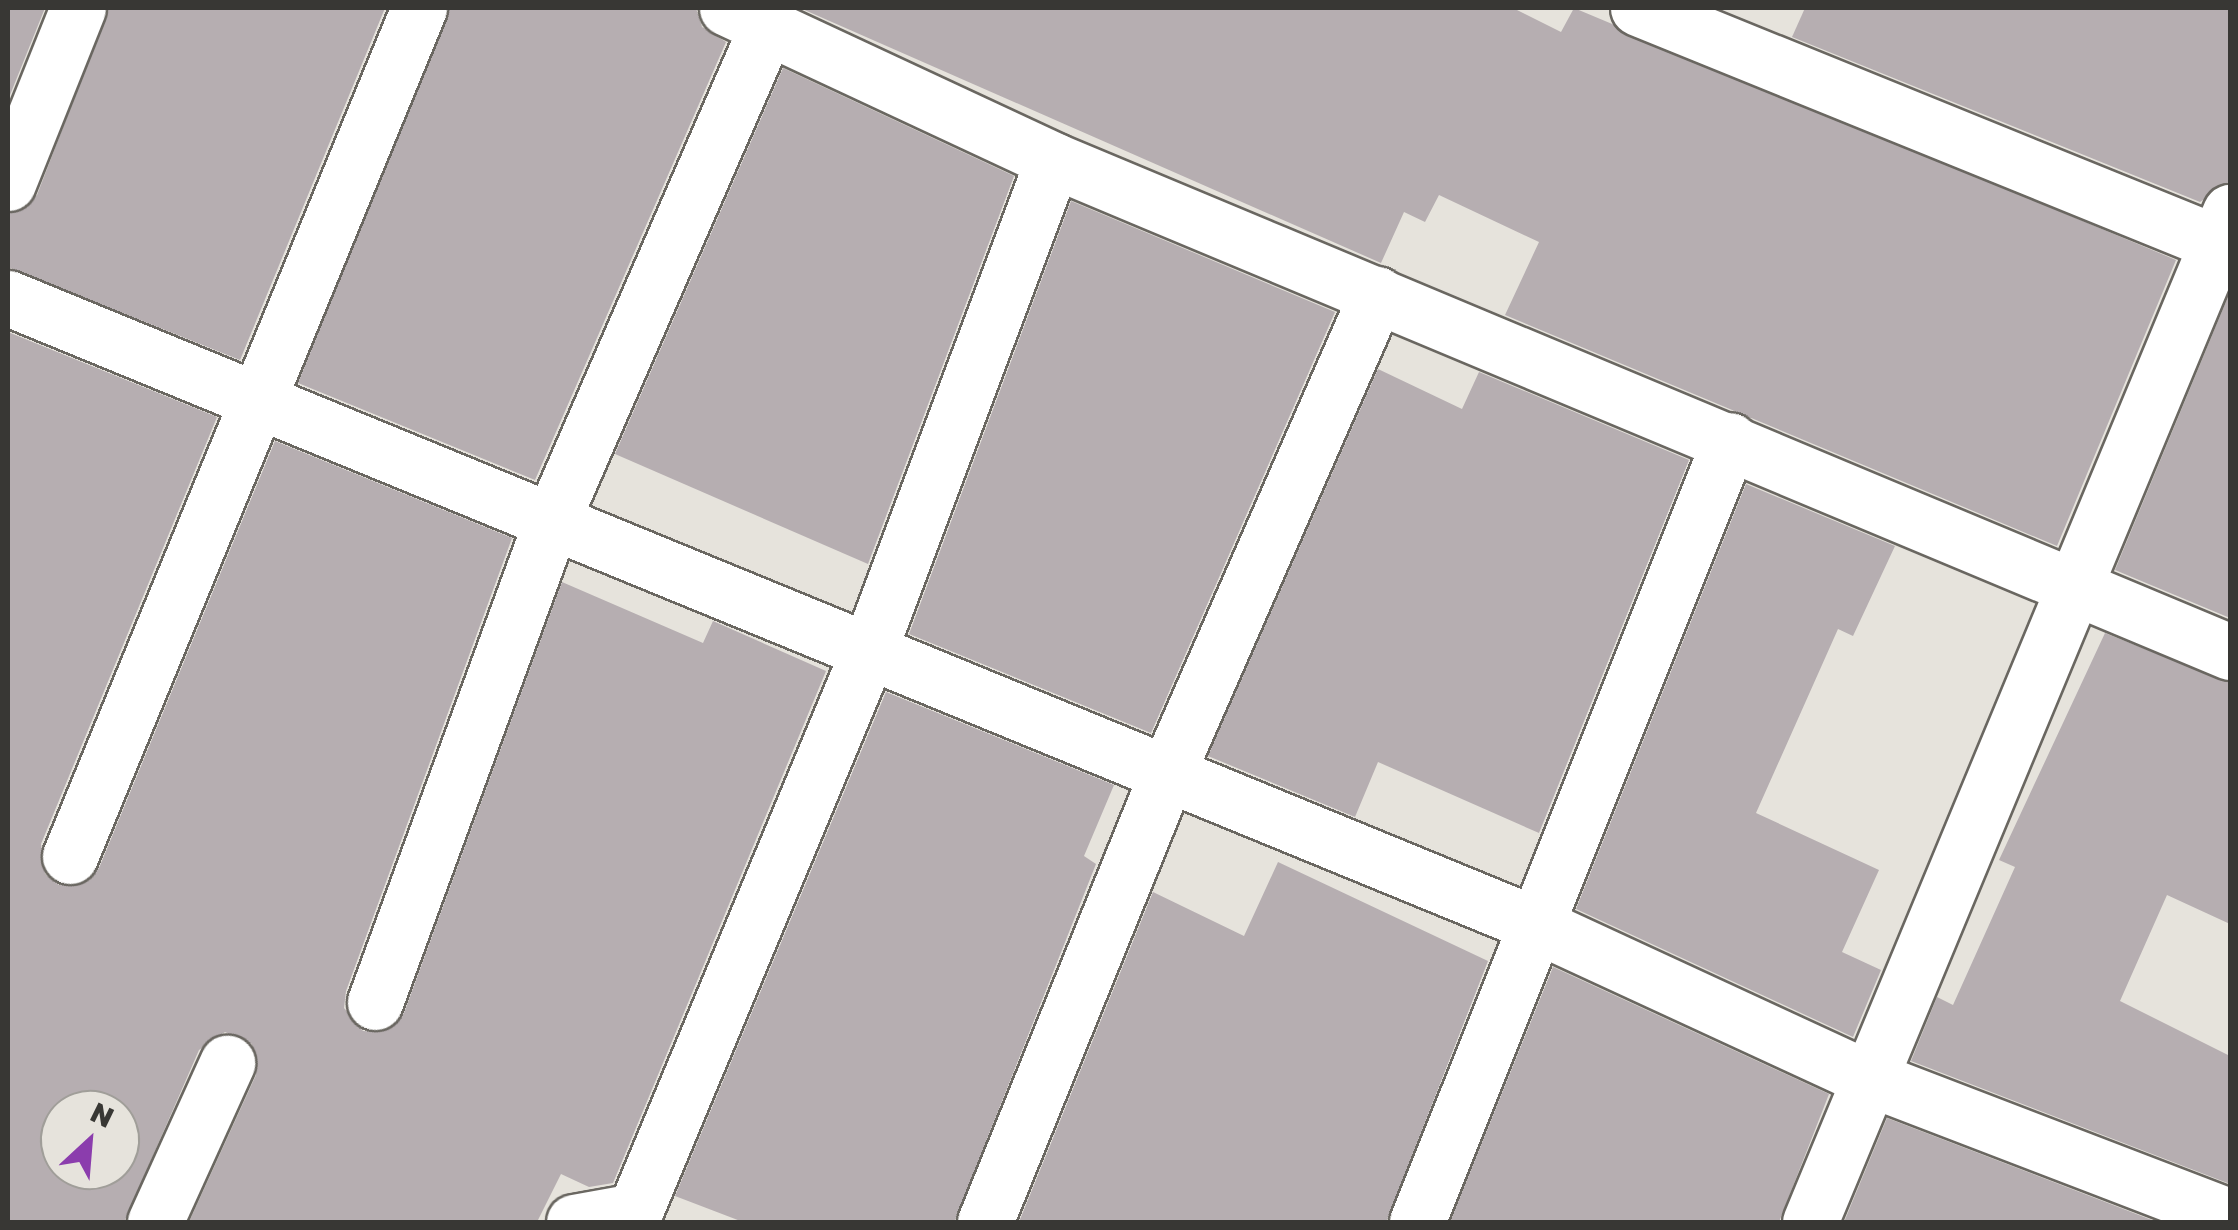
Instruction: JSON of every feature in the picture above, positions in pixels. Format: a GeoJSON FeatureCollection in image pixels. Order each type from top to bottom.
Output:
{"type":"FeatureCollection","features":[{"type":"Feature","properties":{"kind":"street"},"geometry":{"type":"LineString","coordinates":[[8,183],[78,8]]}},
{"type":"Feature","properties":{"kind":"street"},"geometry":{"type":"LineString","coordinates":[[70,856],[419,8]]}},
{"type":"Feature","properties":{"kind":"street"},"geometry":{"type":"LineString","coordinates":[[1638,8],[2224,228],[1866,1077],[1810,1222]]}},
{"type":"Feature","properties":{"kind":"street"},"geometry":{"type":"LineString","coordinates":[[376,1002],[552,520],[748,15],[1053,160],[2230,652]]}},
{"type":"Feature","properties":{"kind":"street"},"geometry":{"type":"LineString","coordinates":[[574,1222],[635,1211],[869,650],[1053,160]]}},
{"type":"Feature","properties":{"kind":"street"},"geometry":{"type":"LineString","coordinates":[[984,1222],[1167,773],[1377,294]]}},
{"type":"Feature","properties":{"kind":"street"},"geometry":{"type":"LineString","coordinates":[[8,298],[1532,923],[1866,1077],[2230,1217]]}},
{"type":"Feature","properties":{"kind":"street"},"geometry":{"type":"LineString","coordinates":[[1417,1222],[1532,923],[1730,440]]}},
{"type":"Feature","properties":{"kind":"street"},"geometry":{"type":"LineString","coordinates":[[154,1222],[226,1064]]}},
{"type":"Feature","properties":{"kind":"building"},"geometry":{"type":"Polygon","coordinates":[[[8,8],[45,8],[8,100],[8,8]]]}},
{"type":"Feature","properties":{"kind":"building"},"geometry":{"type":"Polygon","coordinates":[[[109,8],[385,8],[240,360],[8,267],[8,213],[37,195],[109,8]]]}},
{"type":"Feature","properties":{"kind":"building"},"geometry":{"type":"Polygon","coordinates":[[[450,8],[696,8],[702,27],[726,42],[535,480],[298,383],[450,8]]]}},
{"type":"Feature","properties":{"kind":"building"},"geometry":{"type":"Polygon","coordinates":[[[800,8],[1513,8],[1561,32],[1574,8],[2176,260],[2057,546],[1505,315],[1539,242],[1439,195],[1425,222],[1404,212],[1381,263],[800,8]]]}},
{"type":"Feature","properties":{"kind":"building"},"geometry":{"type":"Polygon","coordinates":[[[1805,8],[2230,8],[2230,181],[2200,202],[1792,37],[1805,8]]]}},
{"type":"Feature","properties":{"kind":"building"},"geometry":{"type":"Polygon","coordinates":[[[783,68],[1014,176],[868,564],[615,454],[783,68]]]}},
{"type":"Feature","properties":{"kind":"building"},"geometry":{"type":"Polygon","coordinates":[[[1071,201],[1335,312],[1151,733],[909,634],[1071,201]]]}},
{"type":"Feature","properties":{"kind":"building"},"geometry":{"type":"Polygon","coordinates":[[[2230,292],[2230,618],[2115,570],[2230,292]]]}},
{"type":"Feature","properties":{"kind":"building"},"geometry":{"type":"Polygon","coordinates":[[[8,332],[217,417],[41,844],[45,874],[59,885],[88,881],[99,868],[275,441],[512,538],[346,991],[344,1008],[363,1031],[381,1032],[404,1013],[562,582],[703,643],[713,621],[826,671],[613,1183],[589,1187],[561,1174],[537,1222],[189,1222],[256,1075],[252,1044],[225,1032],[199,1050],[140,1185],[140,1090],[40,1090],[40,1190],[138,1190],[124,1222],[8,1222],[8,332]]]}},
{"type":"Feature","properties":{"kind":"building"},"geometry":{"type":"Polygon","coordinates":[[[1378,369],[1462,409],[1479,372],[1689,460],[1539,833],[1378,762],[1355,817],[1208,756],[1378,369]]]}},
{"type":"Feature","properties":{"kind":"building"},"geometry":{"type":"Polygon","coordinates":[[[1746,484],[1895,546],[1853,636],[1838,629],[1756,813],[1879,870],[1842,952],[1881,970],[1853,1037],[1576,909],[1746,484]]]}},
{"type":"Feature","properties":{"kind":"building"},"geometry":{"type":"Polygon","coordinates":[[[2105,633],[2230,683],[2230,924],[2167,895],[2120,1001],[2230,1056],[2230,1184],[1911,1061],[1937,997],[1953,1005],[2015,867],[1999,860],[2105,633]]]}},
{"type":"Feature","properties":{"kind":"building"},"geometry":{"type":"Polygon","coordinates":[[[886,692],[1114,785],[1084,856],[1096,864],[954,1222],[743,1222],[675,1196],[886,692]]]}},
{"type":"Feature","properties":{"kind":"building"},"geometry":{"type":"Polygon","coordinates":[[[1278,862],[1488,961],[1386,1222],[1019,1222],[1153,892],[1244,936],[1278,862]]]}},
{"type":"Feature","properties":{"kind":"building"},"geometry":{"type":"Polygon","coordinates":[[[1553,967],[1829,1094],[1779,1222],[1450,1222],[1553,967]]]}},
{"type":"Feature","properties":{"kind":"building"},"geometry":{"type":"Polygon","coordinates":[[[1887,1118],[2157,1222],[1844,1222],[1887,1118]]]}}]}
